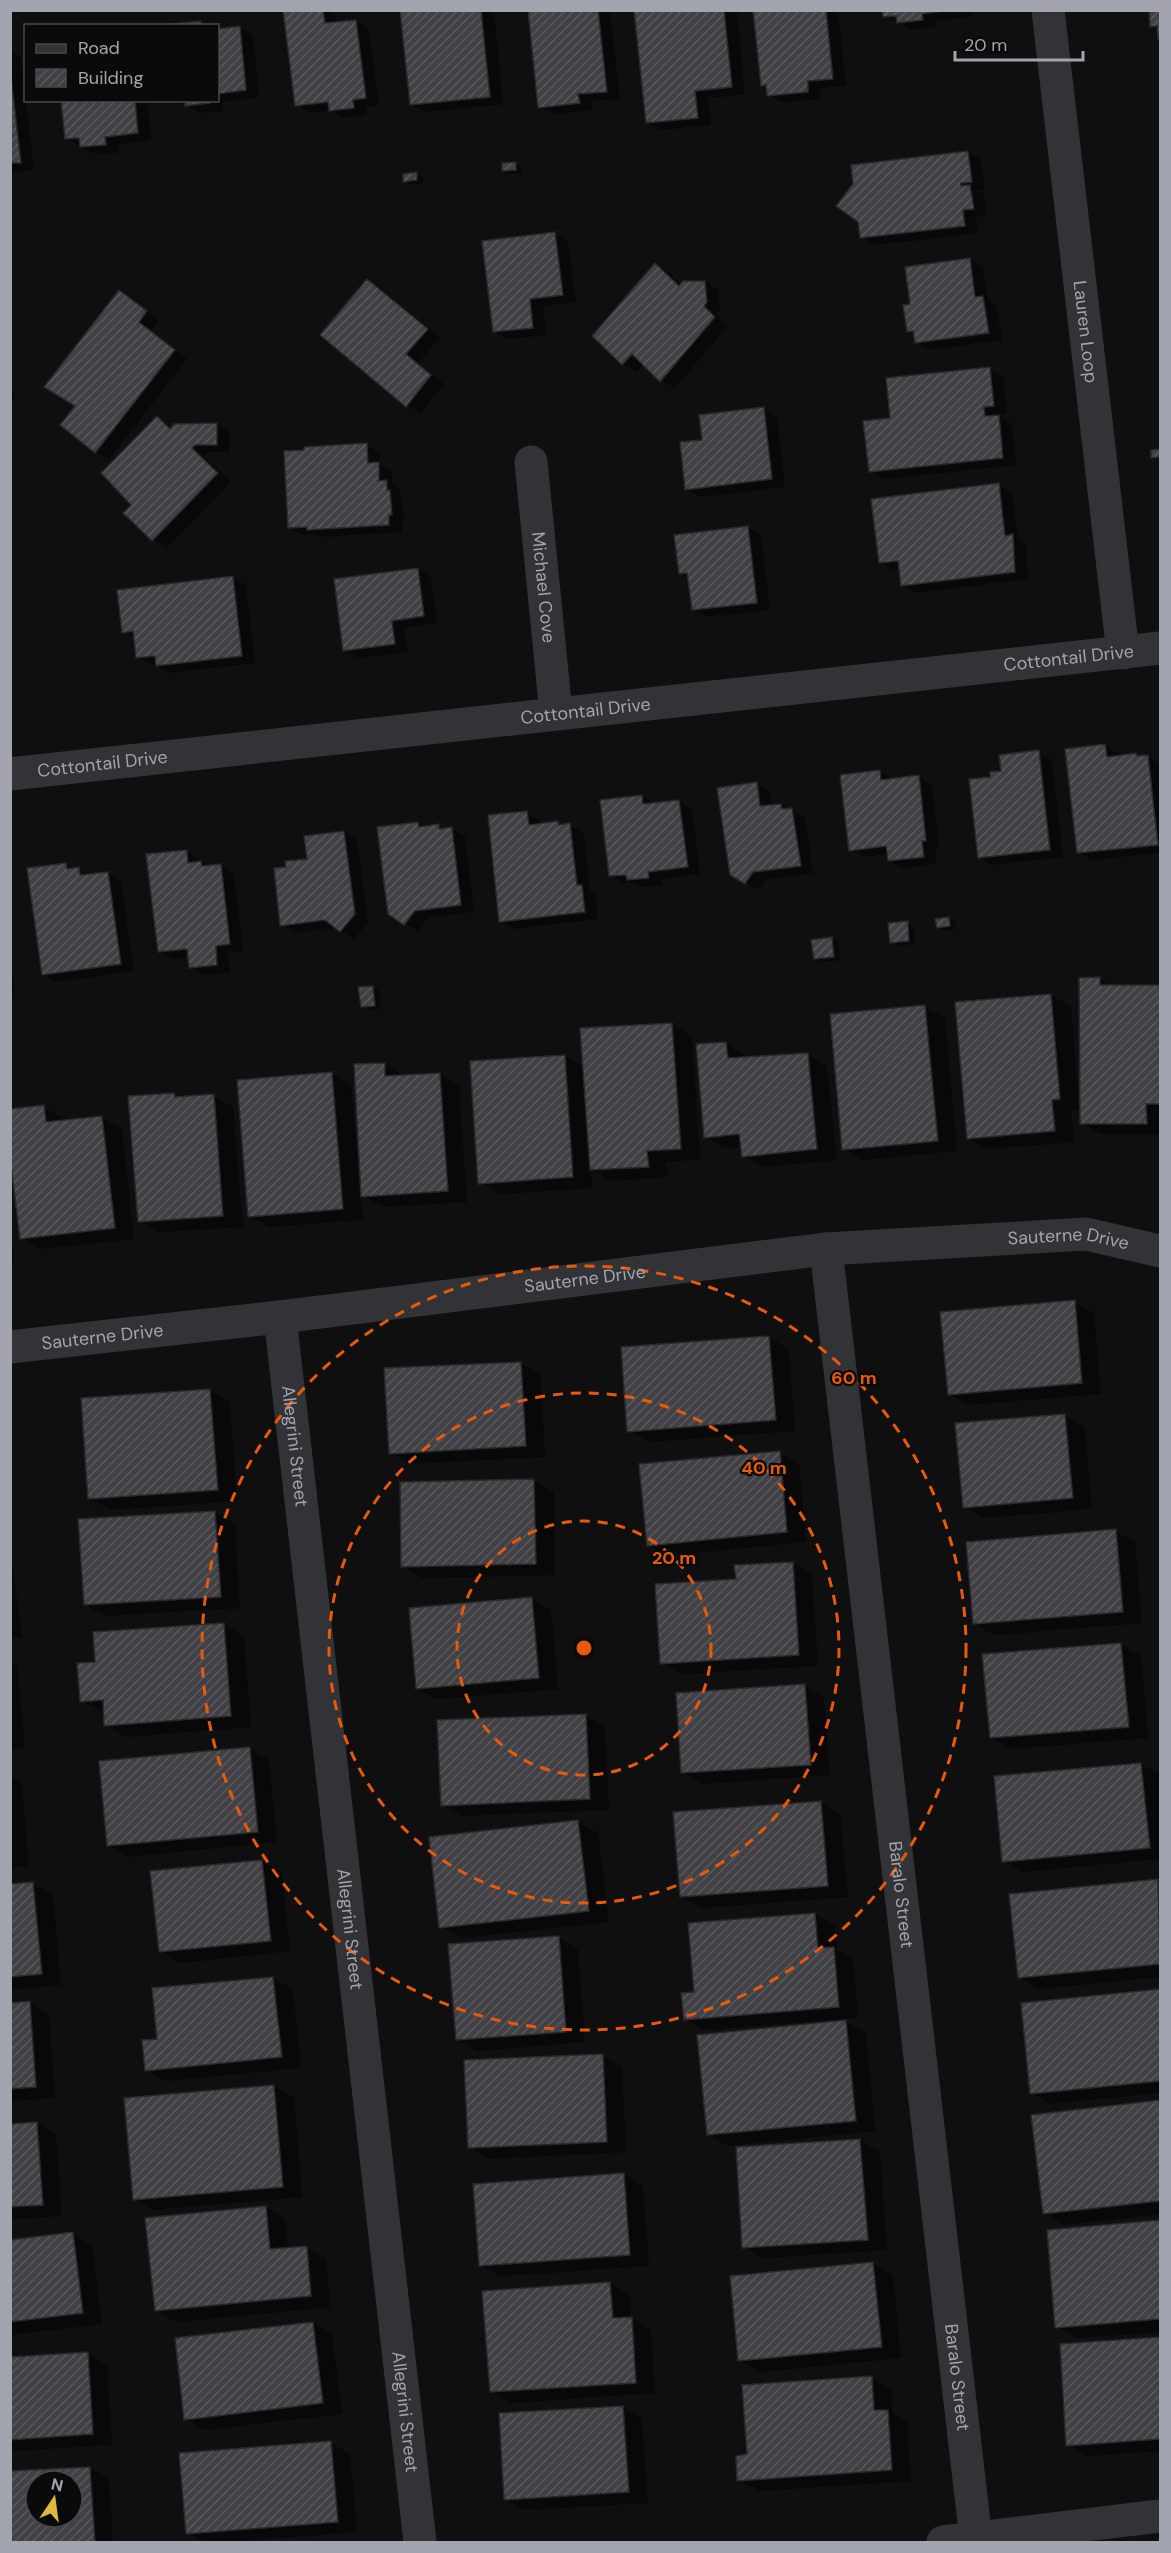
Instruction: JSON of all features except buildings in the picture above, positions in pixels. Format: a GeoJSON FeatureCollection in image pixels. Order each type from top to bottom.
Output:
{"type":"FeatureCollection","features":[{"type":"Feature","properties":{"kind":"street","name":"Lauren Loop"},"geometry":{"type":"LineString","coordinates":[[1048,10],[1123,652]]}},
{"type":"Feature","properties":{"kind":"street","name":"Michael Cove"},"geometry":{"type":"LineString","coordinates":[[531,462],[556,713]]}},
{"type":"Feature","properties":{"kind":"street","name":"Cottontail Drive"},"geometry":{"type":"LineString","coordinates":[[10,774],[1161,648]]}},
{"type":"Feature","properties":{"kind":"street","name":"Sauterne Drive"},"geometry":{"type":"LineString","coordinates":[[10,1347],[280,1317],[826,1249],[1086,1233],[1161,1251]]}},
{"type":"Feature","properties":{"kind":"street","name":"Baralo Street"},"geometry":{"type":"LineString","coordinates":[[826,1249],[976,2539]]}},
{"type":"Feature","properties":{"kind":"street","name":"Allegrini Street"},"geometry":{"type":"LineString","coordinates":[[280,1317],[420,2542]]}},
{"type":"Feature","properties":{"kind":"street"},"geometry":{"type":"LineString","coordinates":[[943,2542],[1161,2516]]}}]}
